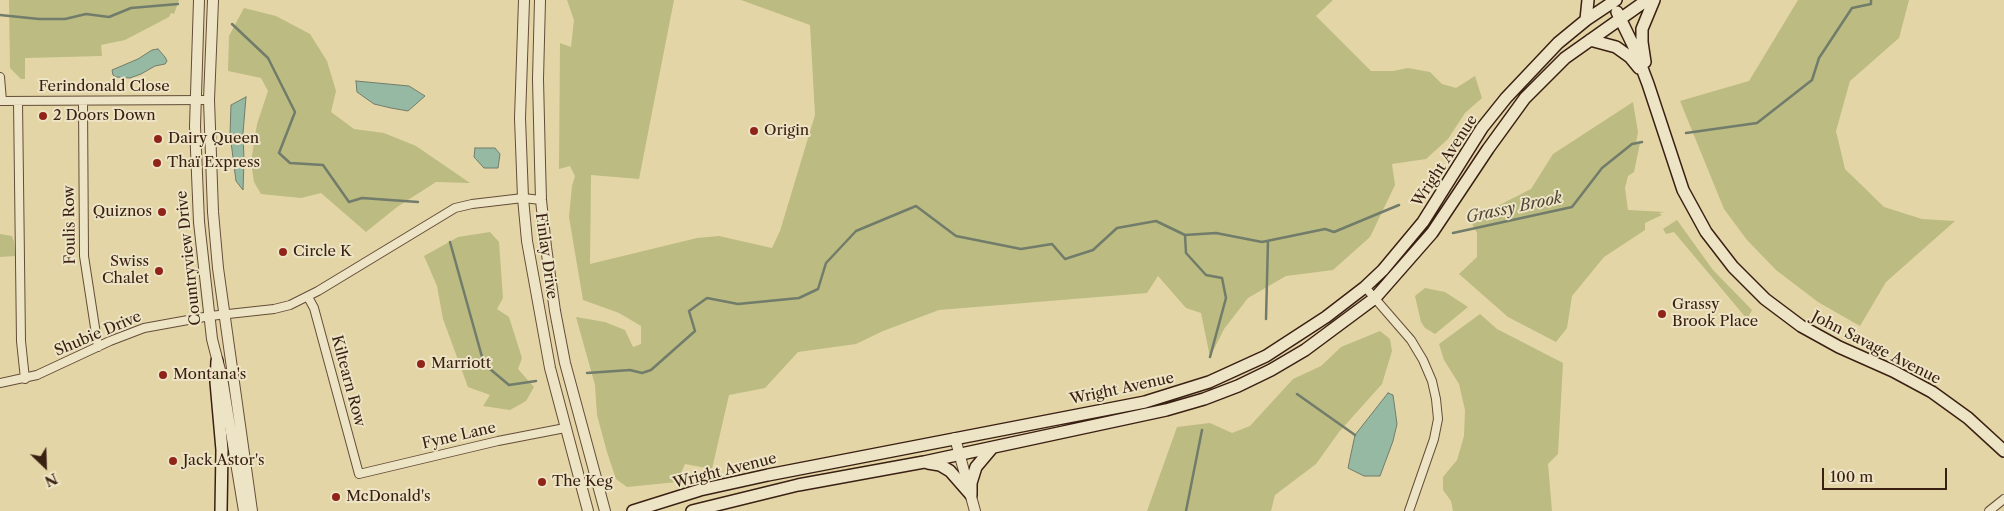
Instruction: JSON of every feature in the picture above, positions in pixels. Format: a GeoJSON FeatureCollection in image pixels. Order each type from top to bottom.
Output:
{"type":"FeatureCollection","features":[{"type":"Feature","properties":{"kind":"main road"},"geometry":{"type":"LineString","coordinates":[[1586,20],[1588,0]]}},
{"type":"Feature","properties":{"kind":"main road","name":"Wright Avenue"},"geometry":{"type":"LineString","coordinates":[[692,511],[798,485],[924,462],[1166,410],[1204,399],[1238,386],[1271,370],[1305,350],[1375,298],[1432,233],[1488,149],[1525,98],[1565,58],[1646,0]]}},
{"type":"Feature","properties":{"kind":"main road"},"geometry":{"type":"LineString","coordinates":[[1650,88],[1642,35],[1646,17],[1654,0]]}},
{"type":"Feature","properties":{"kind":"main road","name":"Wright Avenue"},"geometry":{"type":"LineString","coordinates":[[633,511],[700,490],[955,438],[1145,402],[1209,382],[1266,356],[1319,321],[1365,287],[1383,270],[1423,222],[1482,128],[1506,98],[1547,54],[1586,20],[1613,1]]}},
{"type":"Feature","properties":{"kind":"main road","name":"John Savage Avenue"},"geometry":{"type":"LineString","coordinates":[[1613,1],[1650,88],[1673,163],[1689,203],[1714,244],[1743,278],[1765,299],[1801,326],[1839,348],[1893,371],[1932,392],[1968,418],[2004,451]]}},
{"type":"Feature","properties":{"kind":"main road"},"geometry":{"type":"LineString","coordinates":[[1590,40],[1609,44],[1623,51],[1639,68],[1650,88]]}},
{"type":"Feature","properties":{"kind":"main road"},"geometry":{"type":"LineString","coordinates":[[217,361],[216,382],[222,450],[221,511]]}},
{"type":"Feature","properties":{"kind":"main road"},"geometry":{"type":"LineString","coordinates":[[970,495],[976,467],[992,448]]}},
{"type":"Feature","properties":{"kind":"main road"},"geometry":{"type":"LineString","coordinates":[[924,462],[940,465],[950,471],[970,495]]}},
{"type":"Feature","properties":{"kind":"street","name":"Countryview Drive"},"geometry":{"type":"LineString","coordinates":[[199,0],[195,100],[197,194],[210,316],[244,511]]}},
{"type":"Feature","properties":{"kind":"street","name":"Countryview Drive"},"geometry":{"type":"LineString","coordinates":[[212,0],[208,100],[212,202],[224,315],[252,511]]}},
{"type":"Feature","properties":{"kind":"street","name":"Finlay Drive"},"geometry":{"type":"LineString","coordinates":[[524,0],[520,104],[523,198],[527,241],[534,290],[550,368],[588,511]]}},
{"type":"Feature","properties":{"kind":"street","name":"Finlay Drive"},"geometry":{"type":"LineString","coordinates":[[540,0],[538,98],[540,200],[553,298],[565,363],[605,511]]}},
{"type":"Feature","properties":{"kind":"street"},"geometry":{"type":"LineString","coordinates":[[0,77],[1,101]]}},
{"type":"Feature","properties":{"kind":"street","name":"Ferindonald Close"},"geometry":{"type":"LineString","coordinates":[[1,101],[208,100]]}},
{"type":"Feature","properties":{"kind":"street"},"geometry":{"type":"LineString","coordinates":[[18,101],[21,341],[25,379]]}},
{"type":"Feature","properties":{"kind":"street","name":"Foulis Row"},"geometry":{"type":"LineString","coordinates":[[83,102],[84,263],[98,346]]}},
{"type":"Feature","properties":{"kind":"street","name":"Shubie Drive"},"geometry":{"type":"LineString","coordinates":[[0,383],[25,379],[49,370],[98,346],[144,328],[210,316],[274,309],[290,305],[455,208],[523,198],[540,200]]}},
{"type":"Feature","properties":{"kind":"street"},"geometry":{"type":"LineString","coordinates":[[1365,287],[1411,340],[1432,381],[1436,399],[1438,419],[1434,439],[1409,511]]}},
{"type":"Feature","properties":{"kind":"street","name":"Kiltearn Row"},"geometry":{"type":"LineString","coordinates":[[308,296],[315,314],[359,474]]}},
{"type":"Feature","properties":{"kind":"street","name":"Fyne Lane"},"geometry":{"type":"LineString","coordinates":[[359,474],[498,441],[565,428]]}},
{"type":"Feature","properties":{"kind":"street"},"geometry":{"type":"LineString","coordinates":[[955,438],[975,511]]}},
{"type":"Feature","properties":{"kind":"street"},"geometry":{"type":"LineString","coordinates":[[1989,511],[2004,499]]}},
{"type":"Feature","properties":{"kind":"green space"},"geometry":{"type":"Polygon","coordinates":[[[9,0],[179,0],[174,14],[171,13],[169,17],[125,40],[101,45],[102,56],[25,58],[25,79],[21,79],[10,68],[9,0]]]}},
{"type":"Feature","properties":{"kind":"green space"},"geometry":{"type":"Polygon","coordinates":[[[567,0],[674,0],[639,179],[591,175],[590,264],[697,238],[719,236],[772,248],[780,231],[815,115],[810,25],[741,0],[1333,0],[1316,16],[1371,71],[1393,71],[1408,68],[1430,72],[1442,84],[1456,88],[1475,76],[1482,98],[1465,113],[1448,139],[1426,159],[1392,164],[1395,185],[1370,237],[1333,270],[1286,276],[1248,298],[1224,329],[1210,357],[1201,313],[1186,308],[1158,276],[1147,293],[939,310],[883,331],[856,344],[798,352],[765,388],[729,395],[712,469],[685,464],[677,482],[627,487],[616,479],[607,452],[597,415],[595,385],[576,317],[605,322],[625,330],[633,347],[641,344],[641,326],[619,313],[583,300],[569,217],[572,186],[575,176],[570,166],[559,169],[560,43],[571,47],[574,20],[567,0]]]}},
{"type":"Feature","properties":{"kind":"green space"},"geometry":{"type":"Polygon","coordinates":[[[1798,0],[1909,0],[1899,38],[1850,81],[1836,131],[1845,169],[1884,207],[1922,219],[1955,221],[1886,282],[1860,326],[1818,302],[1776,270],[1747,240],[1724,209],[1680,101],[1749,81],[1798,0]]]}},
{"type":"Feature","properties":{"kind":"green space"},"geometry":{"type":"Polygon","coordinates":[[[244,8],[276,16],[310,34],[327,61],[336,91],[331,112],[354,129],[384,133],[416,146],[470,183],[436,182],[397,207],[366,232],[321,193],[301,198],[261,194],[254,182],[251,162],[257,124],[268,91],[261,78],[228,71],[229,36],[244,8]]]}},
{"type":"Feature","properties":{"kind":"green space"},"geometry":{"type":"Polygon","coordinates":[[[1633,102],[1638,132],[1636,143],[1640,143],[1634,172],[1628,176],[1625,188],[1628,210],[1665,212],[1659,213],[1662,215],[1645,223],[1645,230],[1604,257],[1572,296],[1567,328],[1556,342],[1508,317],[1459,274],[1477,257],[1477,233],[1470,220],[1531,189],[1553,154],[1633,102]]]}},
{"type":"Feature","properties":{"kind":"green space"},"geometry":{"type":"Polygon","coordinates":[[[1677,220],[1713,270],[1752,310],[1747,319],[1674,232],[1666,234],[1663,229],[1677,220]]]}},
{"type":"Feature","properties":{"kind":"green space"},"geometry":{"type":"Polygon","coordinates":[[[490,232],[499,242],[503,298],[497,309],[509,317],[522,358],[518,369],[534,387],[526,401],[510,410],[483,406],[490,395],[468,387],[443,319],[437,286],[424,256],[458,237],[490,232]]]}},
{"type":"Feature","properties":{"kind":"green space"},"geometry":{"type":"Polygon","coordinates":[[[0,234],[12,236],[15,256],[0,257],[0,234]]]}},
{"type":"Feature","properties":{"kind":"green space"},"geometry":{"type":"Polygon","coordinates":[[[1425,288],[1445,292],[1468,307],[1435,334],[1425,328],[1421,322],[1415,296],[1425,288]]]}},
{"type":"Feature","properties":{"kind":"green space"},"geometry":{"type":"Polygon","coordinates":[[[1480,314],[1497,329],[1563,363],[1558,454],[1548,464],[1552,511],[1453,511],[1451,501],[1443,490],[1443,477],[1457,460],[1464,436],[1465,410],[1459,384],[1444,360],[1439,344],[1480,314]]]}},
{"type":"Feature","properties":{"kind":"green space"},"geometry":{"type":"Polygon","coordinates":[[[1380,331],[1390,339],[1392,351],[1382,384],[1339,432],[1316,464],[1275,495],[1271,511],[1147,511],[1177,427],[1210,423],[1232,433],[1250,426],[1293,379],[1321,366],[1341,347],[1380,331]]]}},
{"type":"Feature","properties":{"kind":"shaded area"},"geometry":{"type":"Polygon","coordinates":[[[158,49],[167,61],[165,64],[155,66],[130,78],[113,75],[112,70],[138,59],[152,50],[158,49]]]}},
{"type":"Feature","properties":{"kind":"shaded area"},"geometry":{"type":"Polygon","coordinates":[[[356,81],[409,86],[425,96],[408,111],[391,108],[374,104],[357,92],[356,81]]]}},
{"type":"Feature","properties":{"kind":"shaded area"},"geometry":{"type":"Polygon","coordinates":[[[246,97],[243,133],[243,190],[236,181],[230,134],[231,105],[246,97]]]}},
{"type":"Feature","properties":{"kind":"shaded area"},"geometry":{"type":"Polygon","coordinates":[[[475,148],[495,148],[500,154],[498,168],[484,168],[474,157],[475,148]]]}},
{"type":"Feature","properties":{"kind":"shaded area"},"geometry":{"type":"Polygon","coordinates":[[[1388,393],[1393,395],[1397,424],[1393,441],[1380,476],[1364,476],[1348,468],[1355,435],[1388,393]]]}},
{"type":"Feature","properties":{"kind":"waterway","name":"Grassy Brook"},"geometry":{"type":"LineString","coordinates":[[1686,133],[1757,123],[1812,80],[1819,58],[1852,8],[1871,4],[1871,0]]}},
{"type":"Feature","properties":{"kind":"waterway","name":"Grassy Brook"},"geometry":{"type":"LineString","coordinates":[[0,15],[39,19],[65,19],[86,14],[109,17],[131,8],[178,4]]}},
{"type":"Feature","properties":{"kind":"waterway","name":"Grassy Brook"},"geometry":{"type":"LineString","coordinates":[[232,24],[268,58],[295,112],[279,153],[290,163],[323,165],[349,202],[362,198],[418,202]]}},
{"type":"Feature","properties":{"kind":"waterway","name":"Grassy Brook"},"geometry":{"type":"LineString","coordinates":[[1453,233],[1572,207],[1602,168],[1632,144],[1642,142]]}},
{"type":"Feature","properties":{"kind":"waterway","name":"Grassy Brook"},"geometry":{"type":"LineString","coordinates":[[587,373],[630,370],[642,373],[651,370],[695,331],[689,311],[707,298],[738,304],[799,298],[818,289],[826,263],[856,231],[916,206],[956,236],[1021,249],[1052,244],[1065,259],[1093,250],[1117,228],[1156,221],[1185,235],[1216,233],[1262,242],[1325,229],[1334,232],[1399,205]]}},
{"type":"Feature","properties":{"kind":"waterway"},"geometry":{"type":"LineString","coordinates":[[1185,235],[1186,253],[1206,275],[1222,278],[1226,298],[1210,357]]}},
{"type":"Feature","properties":{"kind":"waterway"},"geometry":{"type":"LineString","coordinates":[[1266,319],[1268,241]]}},
{"type":"Feature","properties":{"kind":"waterway","name":"Grassy Brook"},"geometry":{"type":"LineString","coordinates":[[450,242],[484,364],[509,385],[536,381]]}},
{"type":"Feature","properties":{"kind":"waterway"},"geometry":{"type":"LineString","coordinates":[[1297,394],[1355,435]]}},
{"type":"Feature","properties":{"kind":"waterway"},"geometry":{"type":"LineString","coordinates":[[1186,511],[1202,430]]}},
{"type":"Feature","properties":{"kind":"place","name":"2 Doors Down"},"geometry":{"type":"Point","coordinates":[43,116]}},
{"type":"Feature","properties":{"kind":"place","name":"Origin"},"geometry":{"type":"Point","coordinates":[754,131]}},
{"type":"Feature","properties":{"kind":"place","name":"Dairy Queen"},"geometry":{"type":"Point","coordinates":[158,139]}},
{"type":"Feature","properties":{"kind":"place","name":"Thaï Express"},"geometry":{"type":"Point","coordinates":[157,163]}},
{"type":"Feature","properties":{"kind":"place","name":"Quiznos"},"geometry":{"type":"Point","coordinates":[162,212]}},
{"type":"Feature","properties":{"kind":"place","name":"Circle K"},"geometry":{"type":"Point","coordinates":[283,252]}},
{"type":"Feature","properties":{"kind":"place","name":"Swiss Chalet"},"geometry":{"type":"Point","coordinates":[159,271]}},
{"type":"Feature","properties":{"kind":"place","name":"Grassy Brook Place"},"geometry":{"type":"Point","coordinates":[1662,314]}},
{"type":"Feature","properties":{"kind":"place","name":"Marriott"},"geometry":{"type":"Point","coordinates":[421,364]}},
{"type":"Feature","properties":{"kind":"place","name":"Montana's"},"geometry":{"type":"Point","coordinates":[163,375]}},
{"type":"Feature","properties":{"kind":"place","name":"Jack Astor's"},"geometry":{"type":"Point","coordinates":[173,461]}},
{"type":"Feature","properties":{"kind":"place","name":"The Keg"},"geometry":{"type":"Point","coordinates":[542,482]}},
{"type":"Feature","properties":{"kind":"place","name":"McDonald's"},"geometry":{"type":"Point","coordinates":[336,497]}}]}
